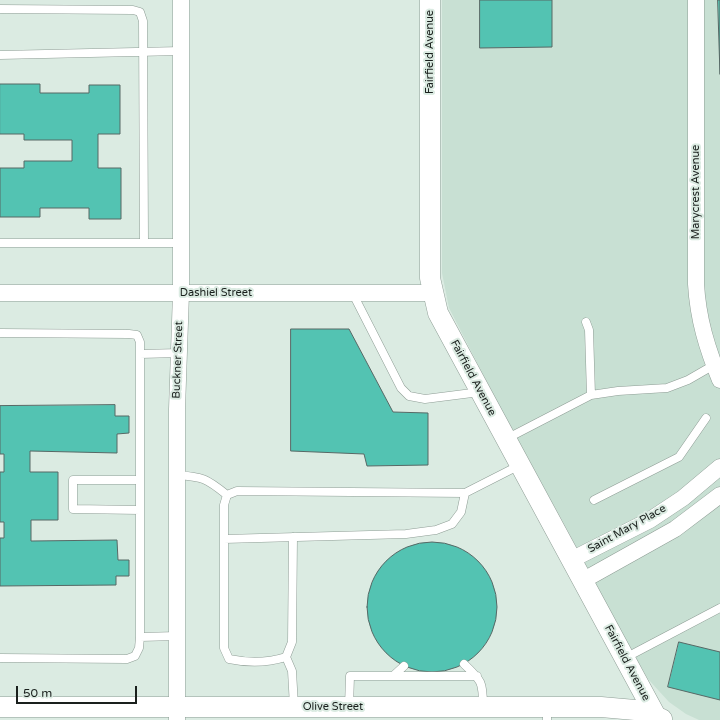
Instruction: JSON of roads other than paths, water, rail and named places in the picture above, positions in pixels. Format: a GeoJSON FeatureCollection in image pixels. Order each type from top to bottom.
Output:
{"type":"FeatureCollection","features":[{"type":"Feature","properties":{"kind":"street","name":"Buckner Street"},"geometry":{"type":"LineString","coordinates":[[177,714],[177,475],[181,293],[181,0]]}},
{"type":"Feature","properties":{"kind":"street","name":"Fairfield Avenue"},"geometry":{"type":"LineString","coordinates":[[430,0],[430,278],[432,293],[438,313],[624,658],[659,718]]}},
{"type":"Feature","properties":{"kind":"street","name":"Marycrest Avenue"},"geometry":{"type":"LineString","coordinates":[[696,0],[696,284],[699,317],[703,336],[720,380]]}},
{"type":"Feature","properties":{"kind":"street","name":"Dashiel Street"},"geometry":{"type":"LineString","coordinates":[[0,293],[432,293]]}},
{"type":"Feature","properties":{"kind":"street","name":"Saint Mary Place"},"geometry":{"type":"LineString","coordinates":[[571,560],[650,520],[683,498],[720,467]]}},
{"type":"Feature","properties":{"kind":"street"},"geometry":{"type":"LineString","coordinates":[[582,580],[675,529],[720,496]]}},
{"type":"Feature","properties":{"kind":"street","name":"Olive Street"},"geometry":{"type":"LineString","coordinates":[[0,707],[177,714],[294,707],[482,707],[547,714],[601,707],[635,710],[659,718]]}},
{"type":"Feature","properties":{"kind":"lane"},"geometry":{"type":"LineString","coordinates":[[0,9],[133,10],[140,12],[143,21],[144,243]]}},
{"type":"Feature","properties":{"kind":"lane"},"geometry":{"type":"LineString","coordinates":[[0,55],[181,51]]}},
{"type":"Feature","properties":{"kind":"lane"},"geometry":{"type":"LineString","coordinates":[[0,243],[181,243]]}},
{"type":"Feature","properties":{"kind":"lane"},"geometry":{"type":"LineString","coordinates":[[353,294],[401,388],[409,396],[425,399],[481,392]]}},
{"type":"Feature","properties":{"kind":"lane"},"geometry":{"type":"LineString","coordinates":[[586,322],[589,330],[591,395]]}},
{"type":"Feature","properties":{"kind":"lane"},"geometry":{"type":"LineString","coordinates":[[0,333],[129,334],[137,335],[140,342],[139,648],[135,656],[127,659],[0,658]]}},
{"type":"Feature","properties":{"kind":"lane"},"geometry":{"type":"LineString","coordinates":[[140,354],[179,353]]}},
{"type":"Feature","properties":{"kind":"lane"},"geometry":{"type":"LineString","coordinates":[[506,439],[591,395],[618,391],[667,388],[688,380],[714,365]]}},
{"type":"Feature","properties":{"kind":"lane"},"geometry":{"type":"LineString","coordinates":[[594,500],[679,457],[706,418]]}},
{"type":"Feature","properties":{"kind":"lane"},"geometry":{"type":"LineString","coordinates":[[227,495],[237,491],[465,493],[520,465]]}},
{"type":"Feature","properties":{"kind":"lane"},"geometry":{"type":"LineString","coordinates":[[177,475],[197,476],[208,480],[227,495]]}},
{"type":"Feature","properties":{"kind":"lane"},"geometry":{"type":"LineString","coordinates":[[140,480],[73,480],[73,509],[140,510]]}},
{"type":"Feature","properties":{"kind":"lane"},"geometry":{"type":"LineString","coordinates":[[224,539],[406,534],[436,530],[452,524],[461,512],[465,493]]}},
{"type":"Feature","properties":{"kind":"lane"},"geometry":{"type":"LineString","coordinates":[[227,495],[224,505],[224,648],[229,659],[241,661],[272,662],[286,657]]}},
{"type":"Feature","properties":{"kind":"lane"},"geometry":{"type":"LineString","coordinates":[[293,537],[292,642],[286,657],[292,670],[294,707]]}},
{"type":"Feature","properties":{"kind":"lane"},"geometry":{"type":"LineString","coordinates":[[624,658],[720,608]]}},
{"type":"Feature","properties":{"kind":"lane"},"geometry":{"type":"LineString","coordinates":[[140,637],[177,636]]}},
{"type":"Feature","properties":{"kind":"lane"},"geometry":{"type":"LineString","coordinates":[[464,664],[477,676],[482,685],[482,707]]}},
{"type":"Feature","properties":{"kind":"lane"},"geometry":{"type":"LineString","coordinates":[[393,676],[404,666]]}},
{"type":"Feature","properties":{"kind":"lane"},"geometry":{"type":"LineString","coordinates":[[349,707],[350,676],[477,676]]}}]}
